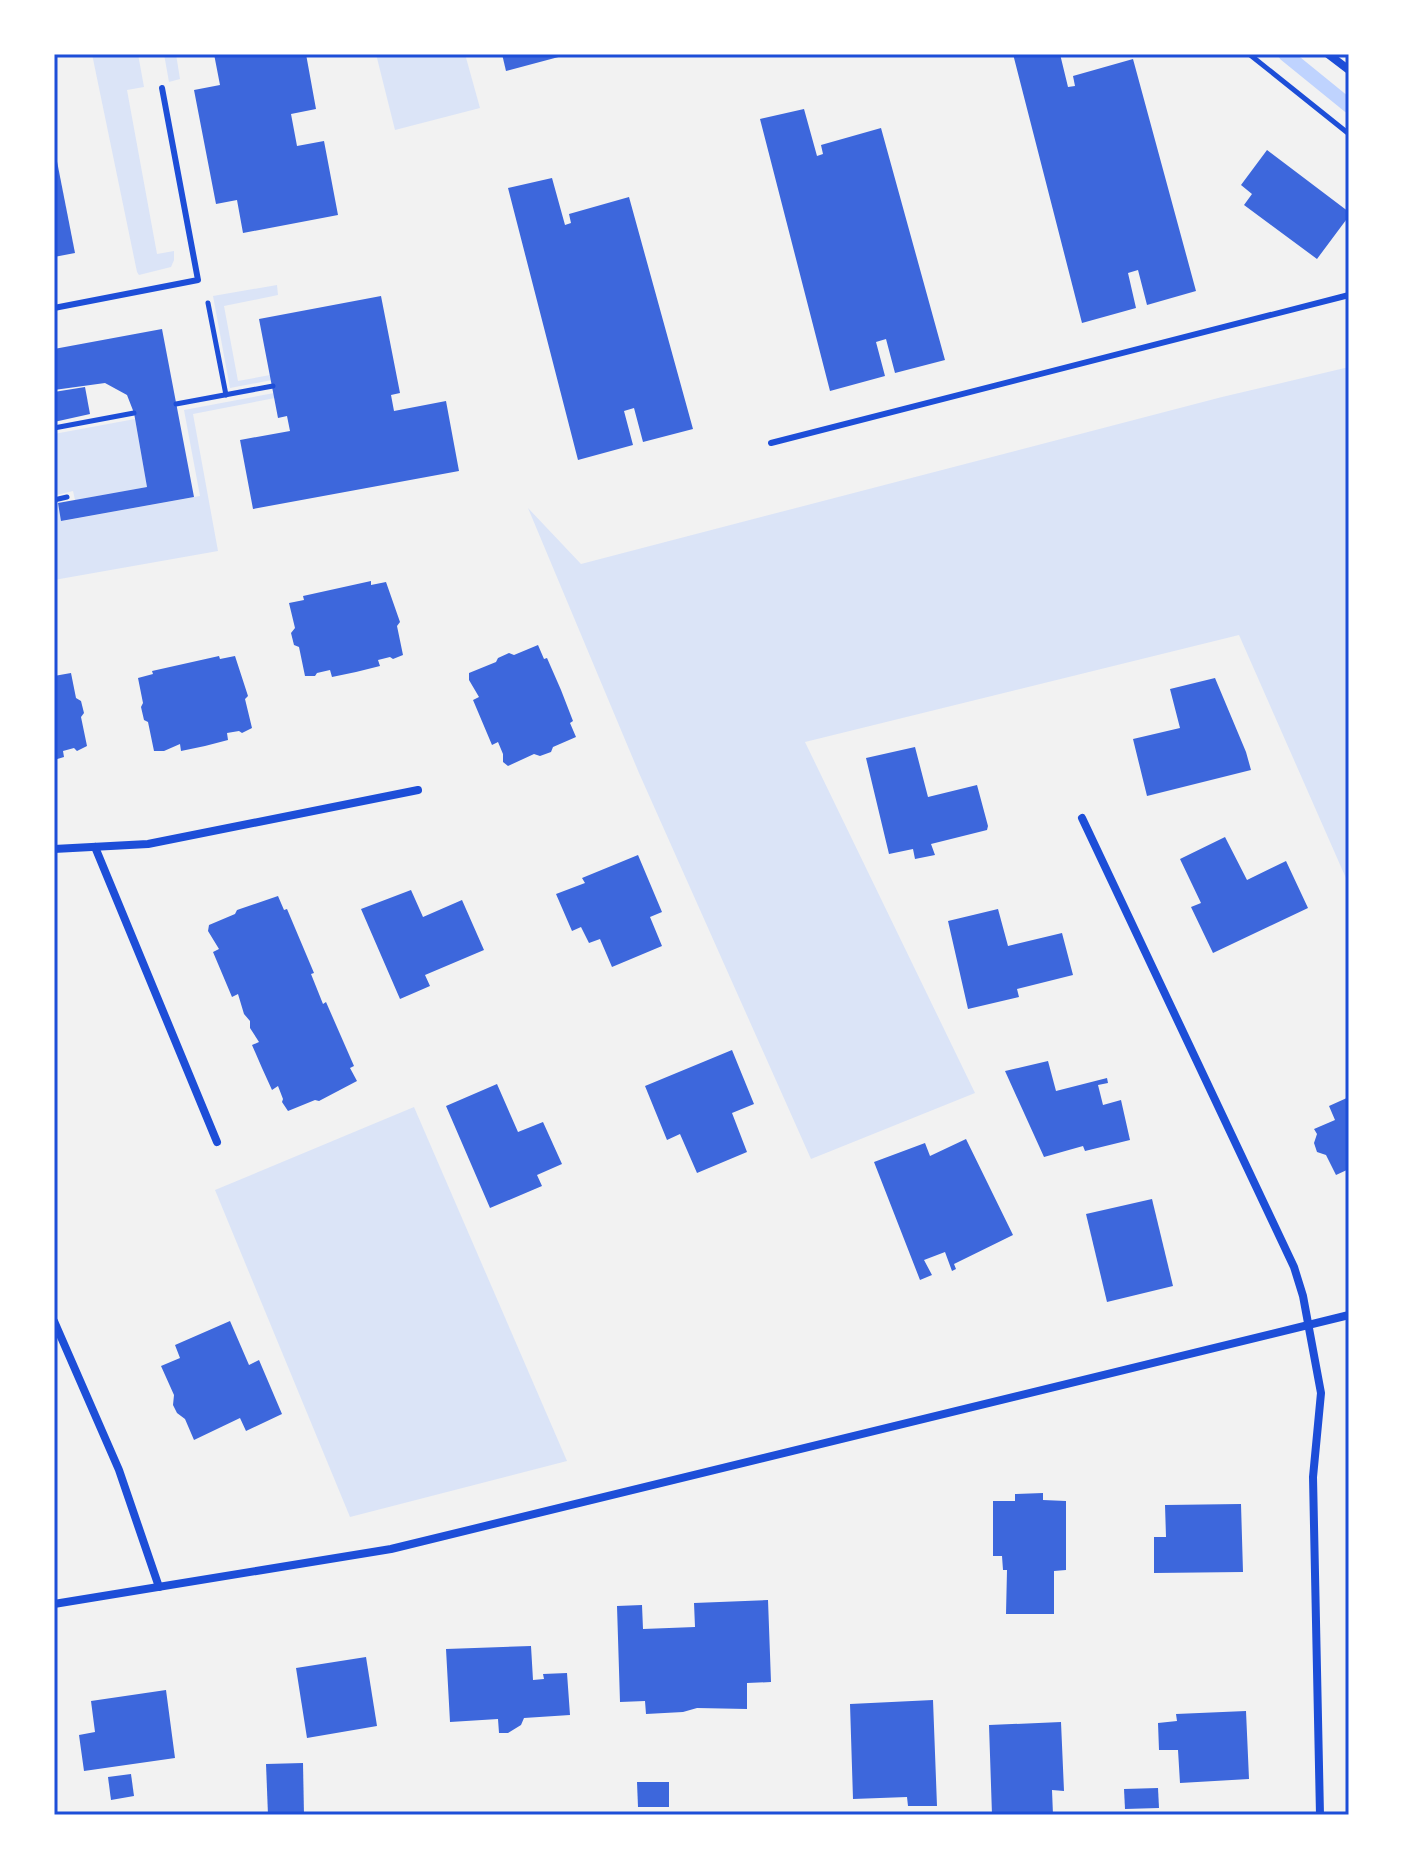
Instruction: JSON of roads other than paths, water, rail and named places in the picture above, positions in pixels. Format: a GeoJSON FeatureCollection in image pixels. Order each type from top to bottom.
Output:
{"type":"FeatureCollection","features":[{"type":"Feature","properties":{"kind":"street"},"geometry":{"type":"LineString","coordinates":[[1328,54],[1349,70]]}},
{"type":"Feature","properties":{"kind":"street"},"geometry":{"type":"LineString","coordinates":[[54,849],[148,844],[418,790]]}},
{"type":"Feature","properties":{"kind":"street"},"geometry":{"type":"LineString","coordinates":[[1082,818],[1294,1267],[1303,1296],[1321,1393],[1313,1477],[1320,1815]]}},
{"type":"Feature","properties":{"kind":"street"},"geometry":{"type":"LineString","coordinates":[[95,847],[217,1142]]}},
{"type":"Feature","properties":{"kind":"street"},"geometry":{"type":"LineString","coordinates":[[54,1604],[353,1556],[426,1541],[1349,1315]]}},
{"type":"Feature","properties":{"kind":"street"},"geometry":{"type":"LineString","coordinates":[[54,1321],[119,1470],[159,1587]]}},
{"type":"Feature","properties":{"kind":"lane"},"geometry":{"type":"LineString","coordinates":[[54,308],[198,280],[162,88]]}},
{"type":"Feature","properties":{"kind":"lane"},"geometry":{"type":"LineString","coordinates":[[771,443],[1349,295]]}},
{"type":"Feature","properties":{"kind":"waterway"},"geometry":{"type":"LineString","coordinates":[[1285,54],[1349,106]]}}]}
